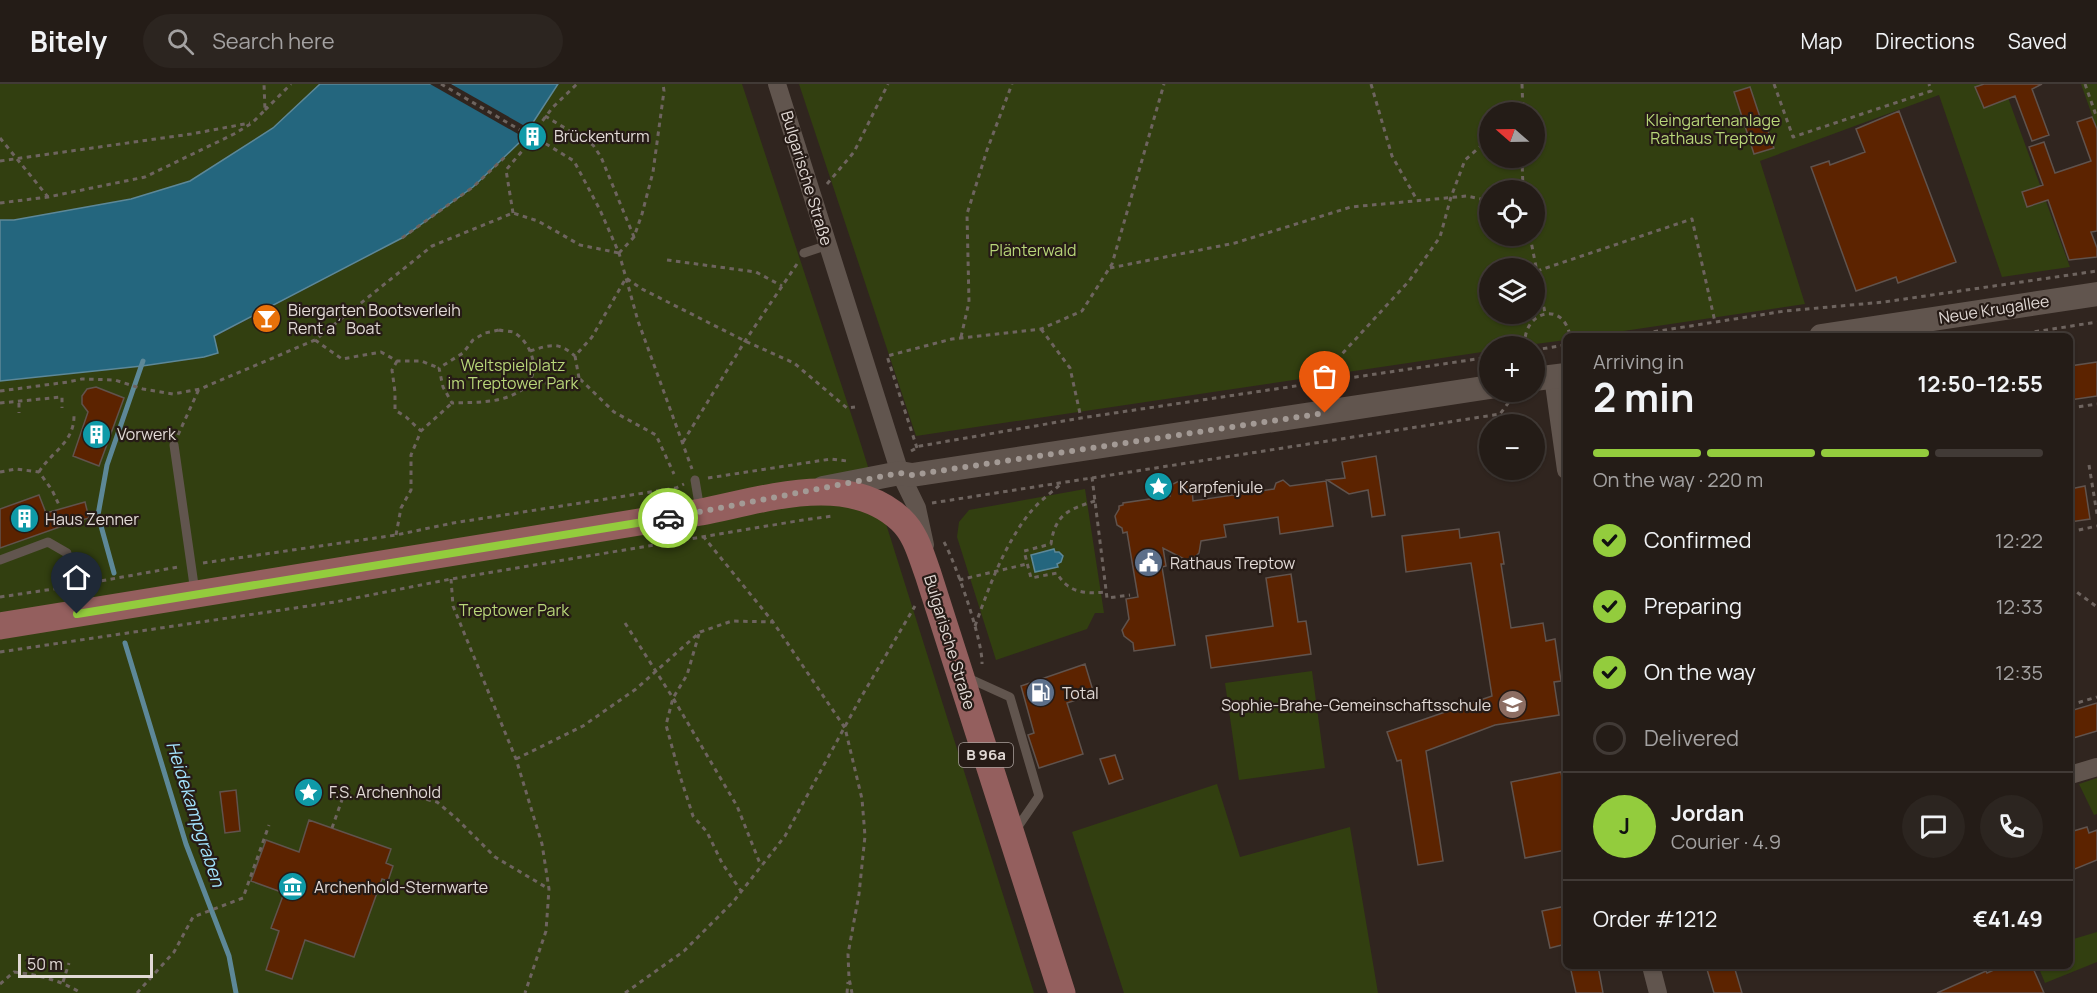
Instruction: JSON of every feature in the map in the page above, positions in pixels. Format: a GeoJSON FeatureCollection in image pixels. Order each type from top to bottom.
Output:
{"type":"FeatureCollection","features":[{"type":"Feature","properties":{"kind":"main road","name":"B 96a"},"geometry":{"type":"LineString","coordinates":[[0,626],[195,595],[702,525],[812,491],[855,496],[884,508],[901,520],[910,531],[928,574]]}},
{"type":"Feature","properties":{"kind":"main road","name":"Bulgarische Straße"},"geometry":{"type":"LineString","coordinates":[[928,574],[936,600],[970,679],[1012,836],[1062,993]]}},
{"type":"Feature","properties":{"kind":"street","name":"Bulgarische Straße"},"geometry":{"type":"LineString","coordinates":[[777,84],[828,245],[917,508],[924,535],[928,574]]}},
{"type":"Feature","properties":{"kind":"street","name":"Neue Krugallee"},"geometry":{"type":"LineString","coordinates":[[1841,333],[2097,294]]}},
{"type":"Feature","properties":{"kind":"street"},"geometry":{"type":"LineString","coordinates":[[1545,382],[1563,457]]}},
{"type":"Feature","properties":{"kind":"street"},"geometry":{"type":"LineString","coordinates":[[812,491],[902,463],[912,475],[1479,389]]}},
{"type":"Feature","properties":{"kind":"street"},"geometry":{"type":"LineString","coordinates":[[2073,774],[2097,767]]}},
{"type":"Feature","properties":{"kind":"street"},"geometry":{"type":"LineString","coordinates":[[1652,969],[1658,993]]}},
{"type":"Feature","properties":{"kind":"lane"},"geometry":{"type":"LineString","coordinates":[[804,253],[828,245]]}},
{"type":"Feature","properties":{"kind":"lane"},"geometry":{"type":"LineString","coordinates":[[174,445],[195,595]]}},
{"type":"Feature","properties":{"kind":"lane"},"geometry":{"type":"LineString","coordinates":[[695,480],[702,525]]}},
{"type":"Feature","properties":{"kind":"lane"},"geometry":{"type":"LineString","coordinates":[[0,560],[48,542],[67,553],[77,614]]}},
{"type":"Feature","properties":{"kind":"lane"},"geometry":{"type":"LineString","coordinates":[[970,679],[1010,697],[1039,796],[1012,836]]}},
{"type":"Feature","properties":{"kind":"path"},"geometry":{"type":"LineString","coordinates":[[264,84],[265,110]]}},
{"type":"Feature","properties":{"kind":"path"},"geometry":{"type":"LineString","coordinates":[[0,203],[48,197],[145,177],[252,123],[291,84]]}},
{"type":"Feature","properties":{"kind":"path"},"geometry":{"type":"LineString","coordinates":[[441,84],[528,134]]}},
{"type":"Feature","properties":{"kind":"path"},"geometry":{"type":"LineString","coordinates":[[537,128],[545,116],[577,84]]}},
{"type":"Feature","properties":{"kind":"path"},"geometry":{"type":"LineString","coordinates":[[619,253],[634,237],[653,172],[660,132],[663,84]]}},
{"type":"Feature","properties":{"kind":"path"},"geometry":{"type":"LineString","coordinates":[[811,190],[829,183],[854,152],[888,84]]}},
{"type":"Feature","properties":{"kind":"path"},"geometry":{"type":"LineString","coordinates":[[961,337],[969,302],[967,214],[987,150],[1012,84]]}},
{"type":"Feature","properties":{"kind":"path"},"geometry":{"type":"LineString","coordinates":[[917,448],[887,356],[961,337],[1041,329],[1082,311],[1110,268],[1164,84]]}},
{"type":"Feature","properties":{"kind":"path"},"geometry":{"type":"LineString","coordinates":[[1371,84],[1392,156],[1417,200]]}},
{"type":"Feature","properties":{"kind":"path"},"geometry":{"type":"LineString","coordinates":[[1522,84],[1523,102]]}},
{"type":"Feature","properties":{"kind":"path"},"geometry":{"type":"LineString","coordinates":[[1774,84],[1793,137],[1931,91],[1929,84]]}},
{"type":"Feature","properties":{"kind":"path"},"geometry":{"type":"LineString","coordinates":[[2085,84],[2097,118]]}},
{"type":"Feature","properties":{"kind":"path"},"geometry":{"type":"LineString","coordinates":[[545,116],[593,145],[601,157],[634,237]]}},
{"type":"Feature","properties":{"kind":"path"},"geometry":{"type":"LineString","coordinates":[[0,161],[252,123]]}},
{"type":"Feature","properties":{"kind":"path"},"geometry":{"type":"LineString","coordinates":[[0,138],[48,197]]}},
{"type":"Feature","properties":{"kind":"path"},"geometry":{"type":"LineString","coordinates":[[538,140],[574,161],[619,253],[642,332],[695,480],[831,459],[851,462]]}},
{"type":"Feature","properties":{"kind":"path"},"geometry":{"type":"LineString","coordinates":[[513,213],[506,170],[528,144]]}},
{"type":"Feature","properties":{"kind":"path"},"geometry":{"type":"LineString","coordinates":[[1321,382],[1341,355],[1409,281],[1440,237],[1451,197],[1465,160],[1479,148]]}},
{"type":"Feature","properties":{"kind":"path"},"geometry":{"type":"LineString","coordinates":[[402,238],[473,187],[506,156]]}},
{"type":"Feature","properties":{"kind":"path"},"geometry":{"type":"LineString","coordinates":[[1110,268],[1235,243],[1351,207],[1451,197],[1467,196],[1479,199]]}},
{"type":"Feature","properties":{"kind":"path"},"geometry":{"type":"LineString","coordinates":[[0,391],[82,379],[115,380],[143,389],[173,394],[200,389],[315,340],[432,246],[513,213],[538,221],[580,245],[619,253]]}},
{"type":"Feature","properties":{"kind":"path"},"geometry":{"type":"LineString","coordinates":[[1545,269],[1692,219],[1715,322]]}},
{"type":"Feature","properties":{"kind":"path"},"geometry":{"type":"LineString","coordinates":[[683,442],[745,341],[804,253]]}},
{"type":"Feature","properties":{"kind":"path"},"geometry":{"type":"LineString","coordinates":[[667,260],[756,272],[782,286]]}},
{"type":"Feature","properties":{"kind":"path"},"geometry":{"type":"LineString","coordinates":[[1646,333],[1785,311],[1884,302],[2097,271]]}},
{"type":"Feature","properties":{"kind":"path"},"geometry":{"type":"LineString","coordinates":[[626,278],[642,289],[794,363],[847,408],[855,407]]}},
{"type":"Feature","properties":{"kind":"path"},"geometry":{"type":"LineString","coordinates":[[575,356],[592,337],[626,278]]}},
{"type":"Feature","properties":{"kind":"path"},"geometry":{"type":"LineString","coordinates":[[1545,313],[1555,314],[1563,320],[1570,333]]}},
{"type":"Feature","properties":{"kind":"path"},"geometry":{"type":"LineString","coordinates":[[2027,333],[2097,322]]}},
{"type":"Feature","properties":{"kind":"path"},"geometry":{"type":"LineString","coordinates":[[1041,329],[1070,369],[1081,418]]}},
{"type":"Feature","properties":{"kind":"path"},"geometry":{"type":"LineString","coordinates":[[439,368],[463,353],[473,340],[485,333],[499,330],[512,332],[530,351],[534,365],[526,386]]}},
{"type":"Feature","properties":{"kind":"path"},"geometry":{"type":"LineString","coordinates":[[315,340],[342,359],[381,352],[397,361],[422,361],[439,368]]}},
{"type":"Feature","properties":{"kind":"path"},"geometry":{"type":"LineString","coordinates":[[530,351],[550,345],[564,346],[575,356],[579,378],[615,412],[656,435],[674,474]]}},
{"type":"Feature","properties":{"kind":"path"},"geometry":{"type":"LineString","coordinates":[[1545,348],[1563,345]]}},
{"type":"Feature","properties":{"kind":"path"},"geometry":{"type":"LineString","coordinates":[[902,463],[917,448],[1081,418],[1479,359]]}},
{"type":"Feature","properties":{"kind":"path"},"geometry":{"type":"LineString","coordinates":[[397,361],[392,370],[395,392],[394,410],[406,417],[421,431]]}},
{"type":"Feature","properties":{"kind":"path"},"geometry":{"type":"LineString","coordinates":[[439,368],[443,387],[452,404]]}},
{"type":"Feature","properties":{"kind":"path"},"geometry":{"type":"LineString","coordinates":[[579,378],[526,386],[496,400],[452,404],[421,431],[411,455],[411,490],[401,508],[396,535],[453,523],[676,488]]}},
{"type":"Feature","properties":{"kind":"path"},"geometry":{"type":"LineString","coordinates":[[174,445],[200,389]]}},
{"type":"Feature","properties":{"kind":"path"},"geometry":{"type":"LineString","coordinates":[[0,403],[19,403],[62,397],[62,408]]}},
{"type":"Feature","properties":{"kind":"path"},"geometry":{"type":"LineString","coordinates":[[925,505],[1063,481],[1500,414],[1509,402]]}},
{"type":"Feature","properties":{"kind":"path"},"geometry":{"type":"LineString","coordinates":[[19,403],[19,413]]}},
{"type":"Feature","properties":{"kind":"path"},"geometry":{"type":"LineString","coordinates":[[2073,408],[2097,404]]}},
{"type":"Feature","properties":{"kind":"path"},"geometry":{"type":"LineString","coordinates":[[39,472],[69,438],[74,425],[74,416]]}},
{"type":"Feature","properties":{"kind":"path"},"geometry":{"type":"LineString","coordinates":[[2089,465],[2097,514]]}},
{"type":"Feature","properties":{"kind":"path"},"geometry":{"type":"LineString","coordinates":[[0,472],[16,469],[39,472],[52,490],[60,507]]}},
{"type":"Feature","properties":{"kind":"path"},"geometry":{"type":"LineString","coordinates":[[1092,477],[1107,598],[1130,595]]}},
{"type":"Feature","properties":{"kind":"path"},"geometry":{"type":"LineString","coordinates":[[975,627],[995,571],[1014,536],[1029,514],[1063,481]]}},
{"type":"Feature","properties":{"kind":"path"},"geometry":{"type":"LineString","coordinates":[[1095,501],[1066,512],[1058,520],[1052,533],[1051,544],[1024,551],[1030,578],[1057,573],[1061,581],[1075,591],[1106,592]]}},
{"type":"Feature","properties":{"kind":"path"},"geometry":{"type":"LineString","coordinates":[[0,652],[324,604],[702,525],[803,520],[833,516]]}},
{"type":"Feature","properties":{"kind":"path"},"geometry":{"type":"LineString","coordinates":[[702,525],[773,622],[845,728],[862,799],[865,836],[860,894],[848,954],[852,993]]}},
{"type":"Feature","properties":{"kind":"path"},"geometry":{"type":"LineString","coordinates":[[2073,531],[2097,526]]}},
{"type":"Feature","properties":{"kind":"path"},"geometry":{"type":"LineString","coordinates":[[938,535],[945,544],[959,580],[982,655],[970,679]]}},
{"type":"Feature","properties":{"kind":"path"},"geometry":{"type":"LineString","coordinates":[[959,580],[1027,564]]}},
{"type":"Feature","properties":{"kind":"path"},"geometry":{"type":"LineString","coordinates":[[451,579],[453,606],[516,759],[542,844],[549,889],[546,931],[525,993]]}},
{"type":"Feature","properties":{"kind":"path"},"geometry":{"type":"LineString","coordinates":[[2073,589],[2097,607]]}},
{"type":"Feature","properties":{"kind":"path"},"geometry":{"type":"LineString","coordinates":[[625,993],[632,991],[684,951],[762,866],[785,836],[915,607],[936,600]]}},
{"type":"Feature","properties":{"kind":"path"},"geometry":{"type":"LineString","coordinates":[[516,759],[583,726],[636,688],[700,632],[732,621],[773,622]]}},
{"type":"Feature","properties":{"kind":"path"},"geometry":{"type":"LineString","coordinates":[[625,623],[737,806],[762,866]]}},
{"type":"Feature","properties":{"kind":"path"},"geometry":{"type":"LineString","coordinates":[[700,632],[687,675],[673,698],[666,725],[693,816],[707,832],[722,863],[741,891]]}},
{"type":"Feature","properties":{"kind":"path"},"geometry":{"type":"LineString","coordinates":[[2073,704],[2097,697]]}},
{"type":"Feature","properties":{"kind":"path"},"geometry":{"type":"LineString","coordinates":[[409,795],[437,802],[495,857],[549,889]]}},
{"type":"Feature","properties":{"kind":"path"},"geometry":{"type":"LineString","coordinates":[[332,828],[343,796]]}},
{"type":"Feature","properties":{"kind":"path"},"geometry":{"type":"LineString","coordinates":[[137,993],[174,952],[193,916],[243,898],[269,825]]}},
{"type":"Feature","properties":{"kind":"path"},"geometry":{"type":"LineString","coordinates":[[63,982],[69,963]]}},
{"type":"Feature","properties":{"kind":"path"},"geometry":{"type":"LineString","coordinates":[[0,984],[14,972],[36,974],[63,982],[81,993]]}},
{"type":"Feature","properties":{"kind":"path"},"geometry":{"type":"LineString","coordinates":[[847,993],[849,978]]}},
{"type":"Feature","properties":{"kind":"green space"},"geometry":{"type":"Polygon","coordinates":[[[0,84],[320,84],[273,128],[190,181],[131,199],[14,220],[0,220],[0,84]]]}},
{"type":"Feature","properties":{"kind":"green space","name":"Treptower Park"},"geometry":{"type":"Polygon","coordinates":[[[558,84],[742,84],[858,435],[1034,993],[0,993],[0,381],[142,366],[217,353],[214,337],[402,238],[473,187],[521,141],[558,84]]]}},
{"type":"Feature","properties":{"kind":"green space","name":"Plänterwald"},"geometry":{"type":"Polygon","coordinates":[[[799,84],[2003,84],[2070,267],[2002,277],[1939,95],[1760,161],[1805,304],[1610,333],[1563,333],[1563,340],[1545,343],[1545,336],[1479,336],[1479,352],[916,436],[799,84]]]}},
{"type":"Feature","properties":{"kind":"green space"},"geometry":{"type":"Polygon","coordinates":[[[2081,84],[2097,84],[2097,129],[2081,84]]]}},
{"type":"Feature","properties":{"kind":"green space"},"geometry":{"type":"Polygon","coordinates":[[[1085,489],[1104,613],[1095,613],[1087,629],[996,660],[957,537],[959,522],[969,510],[1085,489]]]}},
{"type":"Feature","properties":{"kind":"green space"},"geometry":{"type":"Polygon","coordinates":[[[1312,671],[1325,768],[1239,780],[1225,683],[1312,671]]]}},
{"type":"Feature","properties":{"kind":"green space"},"geometry":{"type":"Polygon","coordinates":[[[2097,778],[2097,814],[2094,815],[2079,784],[2097,778]]]}},
{"type":"Feature","properties":{"kind":"green space"},"geometry":{"type":"Polygon","coordinates":[[[1217,784],[1240,857],[1350,827],[1378,993],[1124,993],[1072,832],[1217,784]]]}},
{"type":"Feature","properties":{"kind":"green space"},"geometry":{"type":"Polygon","coordinates":[[[2097,932],[2097,962],[2045,983],[2039,969],[2073,969],[2073,939],[2097,932]]]}},
{"type":"Feature","properties":{"kind":"water"},"geometry":{"type":"Polygon","coordinates":[[[320,84],[558,84],[521,141],[473,187],[402,238],[214,336],[218,353],[142,366],[0,381],[0,220],[14,220],[131,199],[190,181],[273,128],[320,84]]]}},
{"type":"Feature","properties":{"kind":"water"},"geometry":{"type":"Polygon","coordinates":[[[1054,549],[1063,556],[1061,562],[1057,564],[1058,567],[1035,572],[1031,555],[1054,549]]]}},
{"type":"Feature","properties":{"kind":"pier"},"geometry":{"type":"Polygon","coordinates":[[[430,84],[451,84],[530,129],[525,138],[430,84]]]}},
{"type":"Feature","properties":{"kind":"building"},"geometry":{"type":"Polygon","coordinates":[[[1984,84],[2042,84],[2032,89],[2049,135],[2032,141],[2015,96],[1984,108],[1975,87],[1984,84]]]}},
{"type":"Feature","properties":{"kind":"building"},"geometry":{"type":"Polygon","coordinates":[[[1750,87],[1764,129],[1767,128],[1774,148],[1754,154],[1734,92],[1750,87]]]}},
{"type":"Feature","properties":{"kind":"building"},"geometry":{"type":"Polygon","coordinates":[[[1899,111],[1956,262],[1898,283],[1896,277],[1856,291],[1811,167],[1829,161],[1830,165],[1865,152],[1856,129],[1899,111]]]}},
{"type":"Feature","properties":{"kind":"building"},"geometry":{"type":"Polygon","coordinates":[[[2092,117],[2097,129],[2097,231],[2091,232],[2097,248],[2097,257],[2069,260],[2048,200],[2027,207],[2022,192],[2043,185],[2029,147],[2044,142],[2055,173],[2091,161],[2077,122],[2092,117]]]}},
{"type":"Feature","properties":{"kind":"building"},"geometry":{"type":"Polygon","coordinates":[[[2097,362],[2097,396],[2073,400],[2073,366],[2097,362]]]}},
{"type":"Feature","properties":{"kind":"building","name":"Vorwerk"},"geometry":{"type":"Polygon","coordinates":[[[96,387],[124,398],[99,466],[73,456],[88,412],[82,404],[82,396],[87,389],[96,387]]]}},
{"type":"Feature","properties":{"kind":"building"},"geometry":{"type":"Polygon","coordinates":[[[1376,456],[1385,515],[1372,517],[1368,490],[1349,494],[1327,480],[1345,478],[1342,462],[1376,456]]]}},
{"type":"Feature","properties":{"kind":"building","name":"Rathaus Treptow"},"geometry":{"type":"Polygon","coordinates":[[[1181,480],[1192,489],[1193,501],[1274,489],[1276,483],[1283,480],[1290,486],[1326,481],[1333,526],[1280,534],[1278,517],[1224,525],[1226,537],[1201,541],[1199,553],[1193,559],[1186,560],[1163,548],[1166,566],[1162,567],[1175,645],[1134,651],[1133,643],[1124,636],[1122,630],[1129,619],[1126,599],[1138,597],[1127,532],[1123,533],[1122,528],[1117,525],[1115,516],[1119,506],[1123,503],[1170,496],[1173,484],[1181,480]]]}},
{"type":"Feature","properties":{"kind":"building"},"geometry":{"type":"Polygon","coordinates":[[[2085,486],[2090,519],[2073,522],[2073,488],[2085,486]]]}},
{"type":"Feature","properties":{"kind":"building","name":"Haus Zenner"},"geometry":{"type":"Polygon","coordinates":[[[39,495],[46,513],[85,502],[89,518],[0,548],[0,509],[39,495]]]}},
{"type":"Feature","properties":{"kind":"building","name":"Sophie-Brahe-Gemeinschaftsschule"},"geometry":{"type":"Polygon","coordinates":[[[1459,529],[1460,538],[1499,532],[1504,564],[1501,564],[1511,628],[1543,623],[1546,641],[1555,639],[1561,681],[1554,682],[1559,715],[1495,725],[1426,751],[1443,861],[1418,865],[1401,760],[1397,761],[1387,732],[1492,696],[1471,563],[1406,572],[1402,536],[1459,529]]]}},
{"type":"Feature","properties":{"kind":"building"},"geometry":{"type":"Polygon","coordinates":[[[1291,574],[1298,622],[1306,621],[1311,654],[1211,668],[1206,636],[1273,626],[1266,578],[1291,574]]]}},
{"type":"Feature","properties":{"kind":"building"},"geometry":{"type":"Polygon","coordinates":[[[1085,664],[1094,694],[1067,703],[1083,754],[1039,768],[1028,735],[1034,733],[1021,686],[1085,664]]]}},
{"type":"Feature","properties":{"kind":"building"},"geometry":{"type":"Polygon","coordinates":[[[2097,703],[2097,731],[2073,738],[2073,710],[2097,703]]]}},
{"type":"Feature","properties":{"kind":"building"},"geometry":{"type":"Polygon","coordinates":[[[1115,755],[1123,779],[1109,784],[1100,759],[1115,755]]]}},
{"type":"Feature","properties":{"kind":"building"},"geometry":{"type":"Polygon","coordinates":[[[1561,772],[1563,851],[1525,858],[1511,782],[1561,772]]]}},
{"type":"Feature","properties":{"kind":"building"},"geometry":{"type":"Polygon","coordinates":[[[236,790],[240,831],[225,833],[220,792],[236,790]]]}},
{"type":"Feature","properties":{"kind":"building","name":"Archenhold-Sternwarte"},"geometry":{"type":"Polygon","coordinates":[[[309,820],[391,849],[386,863],[393,866],[388,881],[382,879],[354,957],[305,940],[292,979],[266,970],[279,931],[271,928],[284,893],[251,881],[266,840],[299,852],[309,820]]]}},
{"type":"Feature","properties":{"kind":"building"},"geometry":{"type":"Polygon","coordinates":[[[2087,827],[2089,833],[2097,830],[2097,860],[2073,870],[2073,831],[2087,827]]]}},
{"type":"Feature","properties":{"kind":"building"},"geometry":{"type":"Polygon","coordinates":[[[1563,907],[1563,945],[1550,948],[1542,911],[1563,907]]]}},
{"type":"Feature","properties":{"kind":"building"},"geometry":{"type":"Polygon","coordinates":[[[1571,969],[1599,969],[1603,993],[1576,993],[1571,969]]]}},
{"type":"Feature","properties":{"kind":"building"},"geometry":{"type":"Polygon","coordinates":[[[1707,969],[1735,969],[1742,993],[1714,993],[1707,969]]]}},
{"type":"Feature","properties":{"kind":"building"},"geometry":{"type":"Polygon","coordinates":[[[1996,969],[2033,969],[2044,993],[1937,993],[1986,971],[1987,973],[1996,969]]]}},
{"type":"Feature","properties":{"kind":"waterway","name":"Heidekampgraben"},"geometry":{"type":"LineString","coordinates":[[114,573],[98,515],[107,465],[143,361]]}},
{"type":"Feature","properties":{"kind":"waterway","name":"Heidekampgraben"},"geometry":{"type":"LineString","coordinates":[[125,643],[186,844],[229,956],[236,993]]}},
{"type":"Feature","properties":{"kind":"way so far"},"geometry":{"type":"LineString","coordinates":[[668,518],[900,473],[912,475],[1325,413]]}},
{"type":"Feature","properties":{"kind":"place","name":"Brückenturm"},"geometry":{"type":"Point","coordinates":[533,136]}},
{"type":"Feature","properties":{"kind":"place","name":"Biergarten Bootsverleih Rent a´ Boat"},"geometry":{"type":"Point","coordinates":[267,319]}},
{"type":"Feature","properties":{"kind":"place","name":"Vorwerk"},"geometry":{"type":"Point","coordinates":[96,434]}},
{"type":"Feature","properties":{"kind":"place","name":"Karpfenjule"},"geometry":{"type":"Point","coordinates":[1158,487]}},
{"type":"Feature","properties":{"kind":"place","name":"Haus Zenner"},"geometry":{"type":"Point","coordinates":[24,519]}},
{"type":"Feature","properties":{"kind":"place","name":"Rathaus Treptow"},"geometry":{"type":"Point","coordinates":[1149,563]}},
{"type":"Feature","properties":{"kind":"place","name":"Total"},"geometry":{"type":"Point","coordinates":[1041,693]}},
{"type":"Feature","properties":{"kind":"place","name":"Sophie-Brahe-Gemeinschaftsschule"},"geometry":{"type":"Point","coordinates":[1512,705]}},
{"type":"Feature","properties":{"kind":"place","name":"F.S. Archenhold"},"geometry":{"type":"Point","coordinates":[308,792]}},
{"type":"Feature","properties":{"kind":"place","name":"Archenhold-Sternwarte"},"geometry":{"type":"Point","coordinates":[293,887]}},
{"type":"Feature","properties":{"kind":"route"},"geometry":{"type":"LineString","coordinates":[[77,614],[668,518]]}},
{"type":"Feature","properties":{"kind":"park label","name":"Kleingartenanlage Rathaus Treptow"},"geometry":{"type":"Point","coordinates":[1713,129]}},
{"type":"Feature","properties":{"kind":"park label","name":"Weltspielplatz im Treptower Park"},"geometry":{"type":"Point","coordinates":[513,374]}}]}
